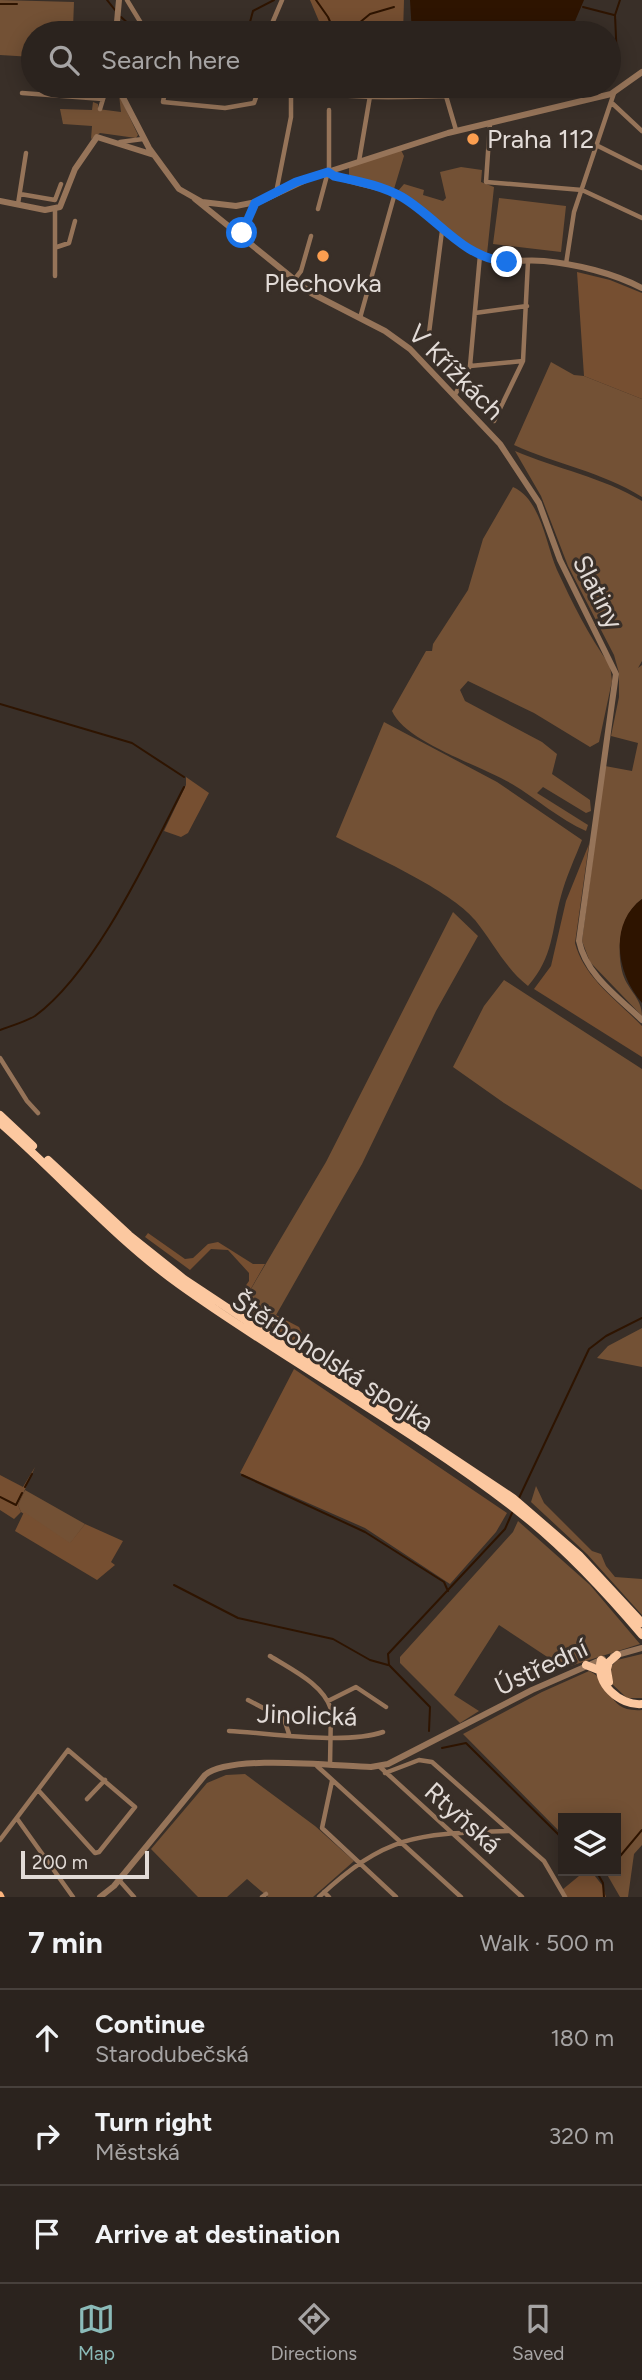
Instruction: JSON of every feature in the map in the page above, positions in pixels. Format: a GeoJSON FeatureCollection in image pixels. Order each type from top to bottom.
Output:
{"type":"FeatureCollection","features":[{"type":"Feature","properties":{"kind":"highway","name":"Štěrboholská spojka"},"geometry":{"type":"LineString","coordinates":[[0,1115],[111,1220],[174,1272],[522,1509],[579,1555],[642,1623]]}},
{"type":"Feature","properties":{"kind":"highway","name":"Štěrboholská spojka"},"geometry":{"type":"LineString","coordinates":[[0,1122],[111,1230],[172,1279],[512,1502]]}},
{"type":"Feature","properties":{"kind":"highway","name":"Štěrboholská spojka"},"geometry":{"type":"LineString","coordinates":[[522,1509],[579,1565],[642,1634]]}},
{"type":"Feature","properties":{"kind":"highway"},"geometry":{"type":"LineString","coordinates":[[604,1670],[617,1655]]}},
{"type":"Feature","properties":{"kind":"highway"},"geometry":{"type":"LineString","coordinates":[[601,1660],[617,1695],[642,1702]]}},
{"type":"Feature","properties":{"kind":"highway"},"geometry":{"type":"LineString","coordinates":[[586,1665],[604,1670]]}},
{"type":"Feature","properties":{"kind":"street"},"geometry":{"type":"LineString","coordinates":[[127,0],[140,21]]}},
{"type":"Feature","properties":{"kind":"street"},"geometry":{"type":"LineString","coordinates":[[273,21],[282,0]]}},
{"type":"Feature","properties":{"kind":"street"},"geometry":{"type":"LineString","coordinates":[[118,21],[119,3]]}},
{"type":"Feature","properties":{"kind":"street"},"geometry":{"type":"LineString","coordinates":[[621,88],[642,72]]}},
{"type":"Feature","properties":{"kind":"street"},"geometry":{"type":"LineString","coordinates":[[90,98],[103,99],[100,109]]}},
{"type":"Feature","properties":{"kind":"street","name":"V Křížkách"},"geometry":{"type":"LineString","coordinates":[[123,98],[143,139],[177,186],[319,299],[385,331],[410,349],[512,460]]}},
{"type":"Feature","properties":{"kind":"street"},"geometry":{"type":"LineString","coordinates":[[164,98],[163,102],[232,107],[254,103],[256,98]]}},
{"type":"Feature","properties":{"kind":"street"},"geometry":{"type":"LineString","coordinates":[[276,193],[290,127],[291,98]]}},
{"type":"Feature","properties":{"kind":"street"},"geometry":{"type":"LineString","coordinates":[[359,161],[370,98]]}},
{"type":"Feature","properties":{"kind":"street"},"geometry":{"type":"LineString","coordinates":[[447,98],[456,130]]}},
{"type":"Feature","properties":{"kind":"street"},"geometry":{"type":"LineString","coordinates":[[195,199],[230,206],[255,203],[328,172],[456,130],[593,98]]}},
{"type":"Feature","properties":{"kind":"street"},"geometry":{"type":"LineString","coordinates":[[566,265],[574,212],[614,98]]}},
{"type":"Feature","properties":{"kind":"street"},"geometry":{"type":"LineString","coordinates":[[613,104],[642,131]]}},
{"type":"Feature","properties":{"kind":"street"},"geometry":{"type":"LineString","coordinates":[[318,209],[328,172],[329,110]]}},
{"type":"Feature","properties":{"kind":"street"},"geometry":{"type":"LineString","coordinates":[[490,122],[485,179],[488,183],[582,190],[642,218]]}},
{"type":"Feature","properties":{"kind":"street"},"geometry":{"type":"LineString","coordinates":[[0,201],[55,210],[64,203],[75,169],[93,140],[100,136],[154,155]]}},
{"type":"Feature","properties":{"kind":"street"},"geometry":{"type":"LineString","coordinates":[[120,142],[143,139]]}},
{"type":"Feature","properties":{"kind":"street"},"geometry":{"type":"LineString","coordinates":[[597,146],[642,168]]}},
{"type":"Feature","properties":{"kind":"street"},"geometry":{"type":"LineString","coordinates":[[18,204],[26,153]]}},
{"type":"Feature","properties":{"kind":"street"},"geometry":{"type":"LineString","coordinates":[[328,172],[395,193],[418,208],[442,231],[480,255],[503,261],[566,265],[620,278],[642,288]]}},
{"type":"Feature","properties":{"kind":"street"},"geometry":{"type":"LineString","coordinates":[[20,194],[55,200],[61,184]]}},
{"type":"Feature","properties":{"kind":"street"},"geometry":{"type":"LineString","coordinates":[[360,318],[395,193]]}},
{"type":"Feature","properties":{"kind":"street"},"geometry":{"type":"LineString","coordinates":[[240,237],[255,203]]}},
{"type":"Feature","properties":{"kind":"street"},"geometry":{"type":"LineString","coordinates":[[55,210],[55,276]]}},
{"type":"Feature","properties":{"kind":"street"},"geometry":{"type":"LineString","coordinates":[[57,247],[69,243],[75,221]]}},
{"type":"Feature","properties":{"kind":"street"},"geometry":{"type":"LineString","coordinates":[[429,333],[442,231]]}},
{"type":"Feature","properties":{"kind":"street"},"geometry":{"type":"LineString","coordinates":[[294,281],[301,271],[311,236]]}},
{"type":"Feature","properties":{"kind":"street"},"geometry":{"type":"LineString","coordinates":[[456,393],[470,366],[480,255]]}},
{"type":"Feature","properties":{"kind":"street"},"geometry":{"type":"LineString","coordinates":[[494,421],[523,361],[528,261]]}},
{"type":"Feature","properties":{"kind":"street"},"geometry":{"type":"LineString","coordinates":[[475,313],[527,306]]}},
{"type":"Feature","properties":{"kind":"street"},"geometry":{"type":"LineString","coordinates":[[470,366],[523,361]]}},
{"type":"Feature","properties":{"kind":"street","name":"Slatiny"},"geometry":{"type":"LineString","coordinates":[[512,460],[544,514],[560,560],[616,674],[578,932],[581,951],[593,973],[642,1020]]}},
{"type":"Feature","properties":{"kind":"street"},"geometry":{"type":"LineString","coordinates":[[0,1058],[27,1101],[38,1113]]}},
{"type":"Feature","properties":{"kind":"street","name":"Ústřední"},"geometry":{"type":"LineString","coordinates":[[379,1766],[402,1758],[586,1665],[642,1648]]}},
{"type":"Feature","properties":{"kind":"street"},"geometry":{"type":"LineString","coordinates":[[270,1656],[314,1685],[328,1701],[330,1766]]}},
{"type":"Feature","properties":{"kind":"street"},"geometry":{"type":"LineString","coordinates":[[328,1701],[356,1687],[386,1707]]}},
{"type":"Feature","properties":{"kind":"street"},"geometry":{"type":"LineString","coordinates":[[248,1700],[285,1719],[289,1734]]}},
{"type":"Feature","properties":{"kind":"street","name":"Jinolická"},"geometry":{"type":"LineString","coordinates":[[229,1731],[331,1737],[369,1737],[383,1732]]}},
{"type":"Feature","properties":{"kind":"street"},"geometry":{"type":"LineString","coordinates":[[0,1840],[18,1820],[38,1791],[66,1751],[73,1751],[135,1807],[97,1853],[38,1791]]}},
{"type":"Feature","properties":{"kind":"street"},"geometry":{"type":"LineString","coordinates":[[385,1773],[428,1759],[544,1861],[565,1897]]}},
{"type":"Feature","properties":{"kind":"street"},"geometry":{"type":"LineString","coordinates":[[100,1897],[119,1880],[183,1801],[213,1769],[238,1764],[379,1766]]}},
{"type":"Feature","properties":{"kind":"street"},"geometry":{"type":"LineString","coordinates":[[317,1766],[461,1897]]}},
{"type":"Feature","properties":{"kind":"street","name":"Rtyňská"},"geometry":{"type":"LineString","coordinates":[[379,1766],[522,1897]]}},
{"type":"Feature","properties":{"kind":"street"},"geometry":{"type":"LineString","coordinates":[[87,1799],[105,1780]]}},
{"type":"Feature","properties":{"kind":"street"},"geometry":{"type":"LineString","coordinates":[[332,1780],[322,1828],[397,1897]]}},
{"type":"Feature","properties":{"kind":"street"},"geometry":{"type":"LineString","coordinates":[[18,1820],[74,1897]]}},
{"type":"Feature","properties":{"kind":"street"},"geometry":{"type":"LineString","coordinates":[[319,1897],[359,1862],[399,1841],[450,1833],[509,1831]]}},
{"type":"Feature","properties":{"kind":"street"},"geometry":{"type":"LineString","coordinates":[[119,1880],[134,1897]]}},
{"type":"Feature","properties":{"kind":"street"},"geometry":{"type":"LineString","coordinates":[[324,1892],[329,1897]]}},
{"type":"Feature","properties":{"kind":"shaded area"},"geometry":{"type":"Polygon","coordinates":[[[0,0],[74,2],[73,21],[21,21],[21,56],[0,55],[0,0]]]}},
{"type":"Feature","properties":{"kind":"shaded area"},"geometry":{"type":"Polygon","coordinates":[[[310,0],[404,0],[403,21],[319,21],[310,0]]]}},
{"type":"Feature","properties":{"kind":"shaded area"},"geometry":{"type":"Polygon","coordinates":[[[410,0],[584,0],[575,21],[411,21],[410,0]]]}},
{"type":"Feature","properties":{"kind":"shaded area"},"geometry":{"type":"Polygon","coordinates":[[[119,98],[138,135],[136,138],[100,133],[91,139],[92,126],[63,124],[60,109],[92,110],[93,102],[98,104],[98,109],[121,112],[119,98]]]}},
{"type":"Feature","properties":{"kind":"shaded area"},"geometry":{"type":"Polygon","coordinates":[[[401,150],[404,156],[394,189],[349,177],[349,167],[401,150]]]}},
{"type":"Feature","properties":{"kind":"shaded area"},"geometry":{"type":"Polygon","coordinates":[[[461,167],[482,170],[481,182],[494,187],[487,254],[461,241],[398,191],[404,184],[424,190],[423,195],[443,201],[446,198],[440,172],[461,167]]]}},
{"type":"Feature","properties":{"kind":"shaded area"},"geometry":{"type":"Polygon","coordinates":[[[499,198],[566,206],[561,252],[493,244],[499,198]]]}},
{"type":"Feature","properties":{"kind":"shaded area"},"geometry":{"type":"Polygon","coordinates":[[[577,272],[610,280],[642,293],[642,399],[584,376],[577,272]]]}},
{"type":"Feature","properties":{"kind":"shaded area"},"geometry":{"type":"Polygon","coordinates":[[[551,362],[574,375],[584,376],[642,399],[642,497],[611,481],[514,445],[551,362]]]}},
{"type":"Feature","properties":{"kind":"shaded area"},"geometry":{"type":"Polygon","coordinates":[[[515,451],[595,479],[642,501],[642,661],[638,668],[642,665],[642,899],[629,913],[625,922],[620,941],[620,961],[624,977],[639,1003],[642,1016],[590,962],[582,941],[605,766],[632,771],[638,743],[611,736],[619,697],[619,673],[614,655],[568,566],[541,496],[515,451]]]}},
{"type":"Feature","properties":{"kind":"shaded area"},"geometry":{"type":"Polygon","coordinates":[[[513,487],[522,493],[536,512],[563,582],[588,631],[610,665],[612,681],[599,742],[590,747],[534,713],[468,681],[460,690],[465,701],[542,742],[557,754],[552,774],[590,800],[591,811],[586,813],[543,787],[537,793],[588,825],[586,831],[512,784],[428,743],[412,733],[392,711],[426,651],[432,651],[433,644],[468,590],[483,539],[513,487]]]}},
{"type":"Feature","properties":{"kind":"shaded area"},"geometry":{"type":"Polygon","coordinates":[[[384,722],[497,782],[582,840],[563,889],[547,954],[528,986],[513,971],[475,920],[448,897],[410,874],[336,837],[384,722]]]}},
{"type":"Feature","properties":{"kind":"shaded area"},"geometry":{"type":"Polygon","coordinates":[[[186,777],[209,793],[188,833],[181,837],[164,831],[186,785],[186,777]]]}},
{"type":"Feature","properties":{"kind":"shaded area"},"geometry":{"type":"Polygon","coordinates":[[[589,844],[575,943],[579,956],[594,978],[642,1026],[642,1057],[534,989],[551,966],[566,901],[589,844]]]}},
{"type":"Feature","properties":{"kind":"shaded area"},"geometry":{"type":"Polygon","coordinates":[[[642,899],[642,1003],[633,992],[622,964],[620,936],[631,909],[642,899]]]}},
{"type":"Feature","properties":{"kind":"shaded area"},"geometry":{"type":"Polygon","coordinates":[[[453,912],[478,936],[436,1011],[362,1164],[275,1317],[245,1299],[326,1162],[453,912]]]}},
{"type":"Feature","properties":{"kind":"shaded area"},"geometry":{"type":"Polygon","coordinates":[[[504,980],[642,1069],[642,1190],[504,1103],[453,1067],[484,1006],[504,980]]]}},
{"type":"Feature","properties":{"kind":"shaded area"},"geometry":{"type":"Polygon","coordinates":[[[148,1233],[185,1259],[193,1258],[208,1244],[218,1242],[253,1264],[265,1264],[245,1299],[274,1317],[276,1315],[299,1327],[302,1333],[292,1341],[239,1304],[240,1294],[249,1281],[249,1273],[228,1250],[211,1249],[190,1270],[145,1237],[148,1233]]]}},
{"type":"Feature","properties":{"kind":"shaded area"},"geometry":{"type":"Polygon","coordinates":[[[642,1328],[642,1367],[597,1358],[608,1346],[642,1328]]]}},
{"type":"Feature","properties":{"kind":"shaded area"},"geometry":{"type":"Polygon","coordinates":[[[294,1369],[507,1513],[496,1532],[450,1584],[365,1528],[240,1473],[294,1369]]]}},
{"type":"Feature","properties":{"kind":"shaded area"},"geometry":{"type":"Polygon","coordinates":[[[35,1467],[18,1505],[21,1512],[14,1519],[0,1510],[0,1475],[23,1487],[35,1467]]]}},
{"type":"Feature","properties":{"kind":"shaded area"},"geometry":{"type":"Polygon","coordinates":[[[536,1486],[544,1503],[592,1551],[601,1554],[615,1577],[642,1579],[642,1615],[587,1554],[531,1502],[536,1486]]]}},
{"type":"Feature","properties":{"kind":"shaded area"},"geometry":{"type":"Polygon","coordinates":[[[25,1490],[85,1524],[70,1544],[21,1512],[18,1505],[25,1490]]]}},
{"type":"Feature","properties":{"kind":"shaded area"},"geometry":{"type":"Polygon","coordinates":[[[24,1512],[70,1543],[85,1524],[123,1541],[111,1562],[115,1565],[97,1580],[15,1531],[24,1512]]]}},
{"type":"Feature","properties":{"kind":"shaded area"},"geometry":{"type":"Polygon","coordinates":[[[518,1521],[590,1585],[640,1644],[564,1668],[499,1625],[454,1695],[479,1711],[460,1723],[400,1663],[400,1657],[513,1532],[518,1521]]]}},
{"type":"Feature","properties":{"kind":"shaded area"},"geometry":{"type":"Polygon","coordinates":[[[642,1654],[642,1698],[627,1698],[612,1684],[611,1667],[617,1660],[642,1654]]]}},
{"type":"Feature","properties":{"kind":"shaded area"},"geometry":{"type":"Polygon","coordinates":[[[589,1671],[597,1676],[621,1707],[642,1710],[642,1845],[634,1854],[628,1897],[620,1897],[608,1876],[621,1876],[621,1813],[558,1813],[558,1830],[463,1734],[542,1692],[589,1671]]]}},
{"type":"Feature","properties":{"kind":"shaded area"},"geometry":{"type":"Polygon","coordinates":[[[245,1774],[315,1826],[354,1861],[313,1897],[268,1897],[247,1879],[227,1897],[198,1897],[151,1849],[207,1783],[226,1775],[245,1774]]]}},
{"type":"Feature","properties":{"kind":"shaded area"},"geometry":{"type":"Polygon","coordinates":[[[579,1876],[595,1876],[606,1897],[564,1897],[562,1890],[579,1876]]]}},
{"type":"Feature","properties":{"kind":"waterway"},"geometry":{"type":"LineString","coordinates":[[107,0],[115,10]]}},
{"type":"Feature","properties":{"kind":"waterway"},"geometry":{"type":"LineString","coordinates":[[250,21],[253,11],[274,0]]}},
{"type":"Feature","properties":{"kind":"waterway"},"geometry":{"type":"LineString","coordinates":[[316,0],[330,21]]}},
{"type":"Feature","properties":{"kind":"waterway"},"geometry":{"type":"LineString","coordinates":[[615,21],[620,0]]}},
{"type":"Feature","properties":{"kind":"waterway"},"geometry":{"type":"LineString","coordinates":[[0,4],[17,4]]}},
{"type":"Feature","properties":{"kind":"waterway"},"geometry":{"type":"LineString","coordinates":[[362,21],[370,14],[394,7]]}},
{"type":"Feature","properties":{"kind":"waterway"},"geometry":{"type":"LineString","coordinates":[[583,7],[614,15]]}},
{"type":"Feature","properties":{"kind":"waterway"},"geometry":{"type":"LineString","coordinates":[[121,17],[126,21]]}},
{"type":"Feature","properties":{"kind":"waterway"},"geometry":{"type":"LineString","coordinates":[[0,704],[132,743],[184,777]]}},
{"type":"Feature","properties":{"kind":"waterway"},"geometry":{"type":"LineString","coordinates":[[0,1030],[35,1016],[79,971],[100,942],[138,877],[184,787]]}},
{"type":"Feature","properties":{"kind":"waterway"},"geometry":{"type":"LineString","coordinates":[[519,1498],[589,1349],[606,1336],[642,1318]]}},
{"type":"Feature","properties":{"kind":"waterway"},"geometry":{"type":"LineString","coordinates":[[25,1487],[32,1474]]}},
{"type":"Feature","properties":{"kind":"waterway"},"geometry":{"type":"LineString","coordinates":[[242,1475],[365,1532],[444,1582],[448,1591]]}},
{"type":"Feature","properties":{"kind":"waterway"},"geometry":{"type":"LineString","coordinates":[[0,1497],[16,1505],[22,1493]]}},
{"type":"Feature","properties":{"kind":"waterway"},"geometry":{"type":"LineString","coordinates":[[429,1731],[430,1707],[389,1665],[388,1654],[505,1529],[512,1513]]}},
{"type":"Feature","properties":{"kind":"waterway"},"geometry":{"type":"LineString","coordinates":[[174,1585],[238,1618],[333,1639],[370,1660],[388,1665]]}},
{"type":"Feature","properties":{"kind":"waterway"},"geometry":{"type":"LineString","coordinates":[[442,1748],[466,1743],[558,1834]]}},
{"type":"Feature","properties":{"kind":"waterway"},"geometry":{"type":"LineString","coordinates":[[621,1855],[642,1830]]}},
{"type":"Feature","properties":{"kind":"waterway"},"geometry":{"type":"LineString","coordinates":[[599,1876],[603,1883],[604,1897]]}},
{"type":"Feature","properties":{"kind":"place","name":"Praha 112"},"geometry":{"type":"Point","coordinates":[473,139]}},
{"type":"Feature","properties":{"kind":"place","name":"Plechovka"},"geometry":{"type":"Point","coordinates":[323,256]}},
{"type":"Feature","properties":{"kind":"route"},"geometry":{"type":"LineString","coordinates":[[242,233],[255,203],[296,182],[328,172],[395,193],[411,202],[460,244],[480,255],[507,262]]}}]}
